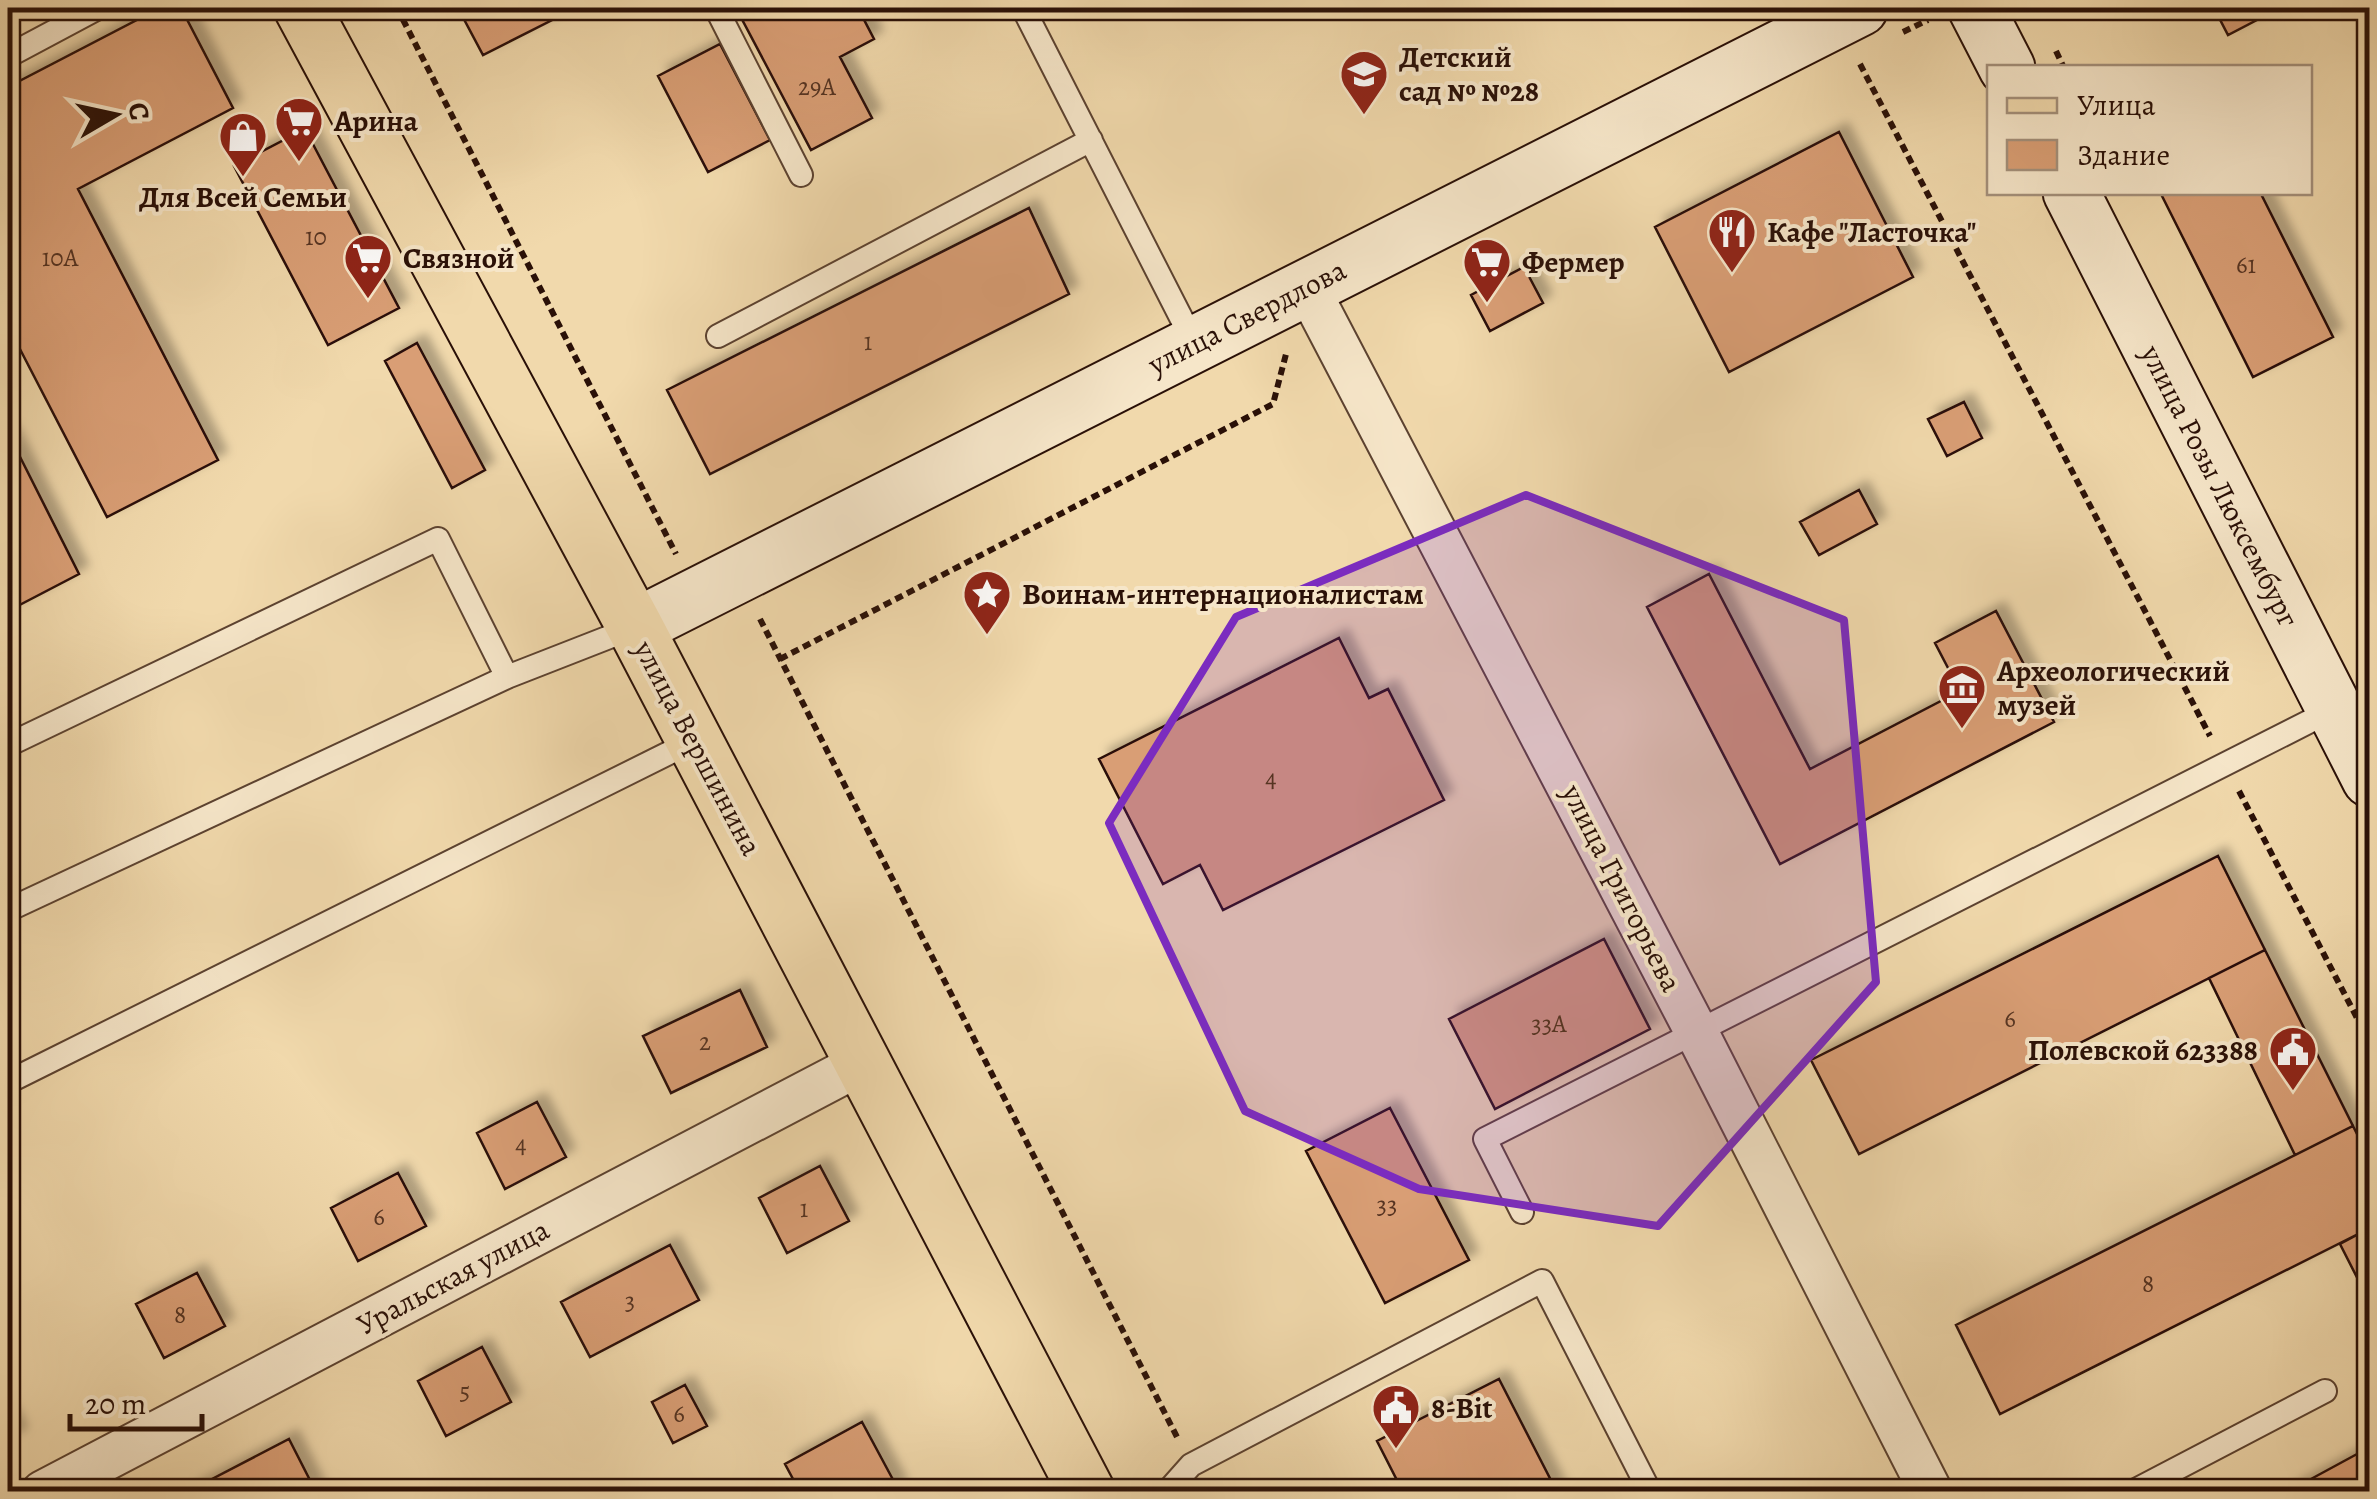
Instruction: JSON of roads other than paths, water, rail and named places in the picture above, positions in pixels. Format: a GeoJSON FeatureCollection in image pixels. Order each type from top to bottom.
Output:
{"type":"FeatureCollection","features":[{"type":"Feature","properties":{"kind":"main road","name":"улица Вершинина"},"geometry":{"type":"LineString","coordinates":[[302,8],[635,627],[1087,1492]]}},
{"type":"Feature","properties":{"kind":"street"},"geometry":{"type":"LineString","coordinates":[[1976,8],[2005,65]]}},
{"type":"Feature","properties":{"kind":"street","name":"улица Свердлова"},"geometry":{"type":"LineString","coordinates":[[635,627],[1307,287],[1858,32]]}},
{"type":"Feature","properties":{"kind":"street","name":"улица Розы Люксембург"},"geometry":{"type":"LineString","coordinates":[[2073,195],[2370,779]]}},
{"type":"Feature","properties":{"kind":"street","name":"улица Григорьева"},"geometry":{"type":"LineString","coordinates":[[1307,287],[1696,1031],[1931,1492]]}},
{"type":"Feature","properties":{"kind":"street","name":"Уральская улица"},"geometry":{"type":"LineString","coordinates":[[44,1492],[864,1062]]}},
{"type":"Feature","properties":{"kind":"lane"},"geometry":{"type":"LineString","coordinates":[[8,56],[98,8]]}},
{"type":"Feature","properties":{"kind":"lane"},"geometry":{"type":"LineString","coordinates":[[716,8],[801,174]]}},
{"type":"Feature","properties":{"kind":"lane"},"geometry":{"type":"LineString","coordinates":[[1023,8],[1194,343]]}},
{"type":"Feature","properties":{"kind":"lane"},"geometry":{"type":"LineString","coordinates":[[718,336],[1091,140]]}},
{"type":"Feature","properties":{"kind":"lane"},"geometry":{"type":"LineString","coordinates":[[8,744],[438,539],[507,677]]}},
{"type":"Feature","properties":{"kind":"lane"},"geometry":{"type":"LineString","coordinates":[[8,910],[507,677],[635,627]]}},
{"type":"Feature","properties":{"kind":"lane"},"geometry":{"type":"LineString","coordinates":[[1522,1212],[1484,1139],[2334,709]]}},
{"type":"Feature","properties":{"kind":"lane"},"geometry":{"type":"LineString","coordinates":[[8,1082],[693,741]]}},
{"type":"Feature","properties":{"kind":"lane"},"geometry":{"type":"LineString","coordinates":[[1167,1492],[1191,1465],[1542,1281],[1650,1492]]}},
{"type":"Feature","properties":{"kind":"lane"},"geometry":{"type":"LineString","coordinates":[[2132,1492],[2326,1392]]}},
{"type":"Feature","properties":{"kind":"place","name":"Детский сад № №28"},"geometry":{"type":"Point","coordinates":[1364,116]}},
{"type":"Feature","properties":{"kind":"place","name":"Арина"},"geometry":{"type":"Point","coordinates":[299,164]}},
{"type":"Feature","properties":{"kind":"place","name":"Для Всей Семьи"},"geometry":{"type":"Point","coordinates":[243,178]}},
{"type":"Feature","properties":{"kind":"place","name":"Кафе \"Ласточка\""},"geometry":{"type":"Point","coordinates":[1732,274]}},
{"type":"Feature","properties":{"kind":"place","name":"Связной"},"geometry":{"type":"Point","coordinates":[368,300]}},
{"type":"Feature","properties":{"kind":"place","name":"Фермер"},"geometry":{"type":"Point","coordinates":[1487,304]}},
{"type":"Feature","properties":{"kind":"place","name":"Воинам-интернационалистам"},"geometry":{"type":"Point","coordinates":[987,636]}},
{"type":"Feature","properties":{"kind":"place","name":"Археологический музей"},"geometry":{"type":"Point","coordinates":[1962,730]}},
{"type":"Feature","properties":{"kind":"place","name":"Полевской 623388"},"geometry":{"type":"Point","coordinates":[2293,1092]}},
{"type":"Feature","properties":{"kind":"place","name":"8-Bit"},"geometry":{"type":"Point","coordinates":[1396,1450]}}]}
